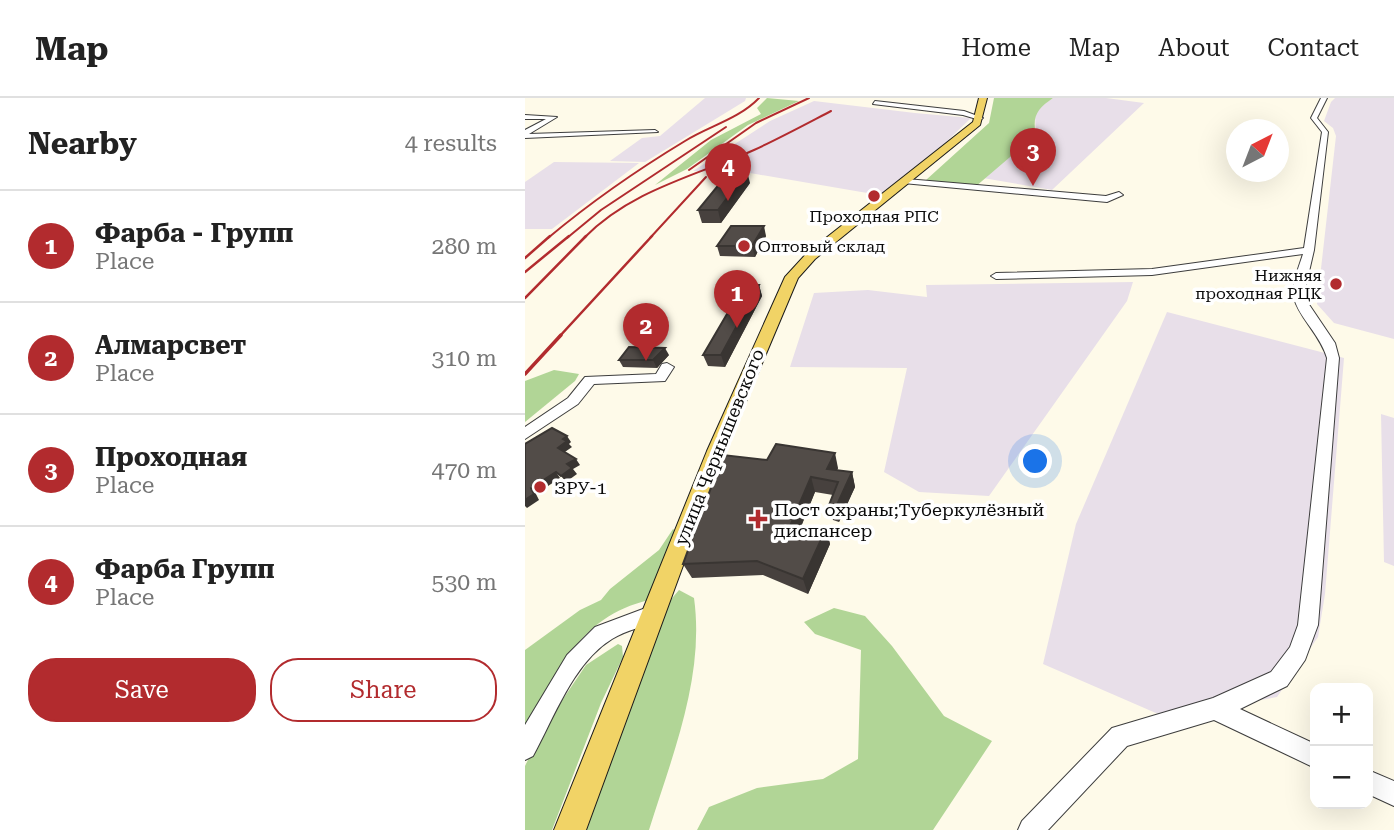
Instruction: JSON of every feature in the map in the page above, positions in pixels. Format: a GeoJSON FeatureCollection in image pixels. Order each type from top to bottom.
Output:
{"type":"FeatureCollection","features":[{"type":"Feature","properties":{"kind":"main road","name":"улица Чернышевского"},"geometry":{"type":"LineString","coordinates":[[570,830],[716,451],[792,276],[811,256],[977,122],[978,110]]}},
{"type":"Feature","properties":{"kind":"street"},"geometry":{"type":"LineString","coordinates":[[1031,830],[1120,736],[1215,709],[1279,679],[1299,653],[1308,625],[1333,358],[1329,343],[1300,300],[1299,289],[1308,250],[1325,132],[1314,118],[1324,98]]}},
{"type":"Feature","properties":{"kind":"street"},"geometry":{"type":"LineString","coordinates":[[903,101],[910,104],[978,110]]}},
{"type":"Feature","properties":{"kind":"street"},"geometry":{"type":"LineString","coordinates":[[875,103],[978,110]]}},
{"type":"Feature","properties":{"kind":"street"},"geometry":{"type":"LineString","coordinates":[[525,117],[554,117],[525,134]]}},
{"type":"Feature","properties":{"kind":"street"},"geometry":{"type":"LineString","coordinates":[[525,134],[655,132]]}},
{"type":"Feature","properties":{"kind":"street"},"geometry":{"type":"LineString","coordinates":[[906,181],[1107,199],[1119,195]]}},
{"type":"Feature","properties":{"kind":"street"},"geometry":{"type":"LineString","coordinates":[[996,276],[1152,272],[1308,250]]}},
{"type":"Feature","properties":{"kind":"street"},"geometry":{"type":"LineString","coordinates":[[525,434],[573,401],[590,380],[660,378],[667,367]]}},
{"type":"Feature","properties":{"kind":"street"},"geometry":{"type":"LineString","coordinates":[[525,748],[577,658],[597,637],[651,615]]}},
{"type":"Feature","properties":{"kind":"street"},"geometry":{"type":"LineString","coordinates":[[1215,709],[1310,755]]}},
{"type":"Feature","properties":{"kind":"street"},"geometry":{"type":"LineString","coordinates":[[1373,784],[1394,794]]}},
{"type":"Feature","properties":{"kind":"shaded area"},"geometry":{"type":"Polygon","coordinates":[[[705,98],[746,98],[645,162],[610,161],[642,138],[660,136],[705,98]]]}},
{"type":"Feature","properties":{"kind":"shaded area"},"geometry":{"type":"Polygon","coordinates":[[[1053,98],[1106,98],[1144,103],[1052,190],[983,178],[1036,136],[1035,114],[1038,108],[1053,98]]]}},
{"type":"Feature","properties":{"kind":"shaded area"},"geometry":{"type":"Polygon","coordinates":[[[1335,98],[1394,98],[1394,339],[1334,323],[1317,304],[1336,136],[1333,128],[1324,121],[1335,98]]]}},
{"type":"Feature","properties":{"kind":"shaded area"},"geometry":{"type":"Polygon","coordinates":[[[814,101],[971,118],[944,144],[879,195],[750,173],[693,171],[770,121],[814,101]]]}},
{"type":"Feature","properties":{"kind":"shaded area"},"geometry":{"type":"Polygon","coordinates":[[[554,162],[639,163],[552,229],[525,229],[525,182],[554,162]]]}},
{"type":"Feature","properties":{"kind":"shaded area"},"geometry":{"type":"Polygon","coordinates":[[[1133,282],[1127,301],[989,496],[919,492],[884,472],[907,368],[790,367],[814,293],[868,290],[927,297],[926,285],[1133,282]]]}},
{"type":"Feature","properties":{"kind":"shaded area"},"geometry":{"type":"Polygon","coordinates":[[[1167,312],[1344,358],[1325,594],[1318,637],[1277,697],[1165,717],[1043,664],[1076,524],[1167,312]]]}},
{"type":"Feature","properties":{"kind":"shaded area"},"geometry":{"type":"Polygon","coordinates":[[[1381,414],[1394,418],[1394,566],[1384,562],[1381,414]]]}},
{"type":"Feature","properties":{"kind":"green space"},"geometry":{"type":"Polygon","coordinates":[[[767,98],[799,101],[748,125],[687,169],[655,185],[711,140],[761,114],[757,108],[767,98]]]}},
{"type":"Feature","properties":{"kind":"green space"},"geometry":{"type":"Polygon","coordinates":[[[994,98],[1053,98],[1037,114],[1036,135],[975,187],[927,182],[926,180],[989,123],[994,98]]]}},
{"type":"Feature","properties":{"kind":"green space"},"geometry":{"type":"Polygon","coordinates":[[[554,370],[579,374],[575,381],[525,422],[525,381],[554,370]]]}},
{"type":"Feature","properties":{"kind":"green space"},"geometry":{"type":"Polygon","coordinates":[[[673,529],[677,532],[649,600],[624,608],[587,634],[559,669],[525,733],[525,650],[580,610],[601,600],[610,589],[659,550],[673,529]]]}},
{"type":"Feature","properties":{"kind":"green space"},"geometry":{"type":"Polygon","coordinates":[[[679,590],[694,598],[695,657],[684,716],[649,830],[586,830],[668,603],[679,590]]]}},
{"type":"Feature","properties":{"kind":"green space"},"geometry":{"type":"Polygon","coordinates":[[[834,608],[865,616],[892,646],[944,716],[992,741],[933,830],[697,830],[709,807],[757,788],[823,779],[858,759],[861,650],[815,634],[804,622],[834,608]]]}},
{"type":"Feature","properties":{"kind":"green space"},"geometry":{"type":"Polygon","coordinates":[[[618,644],[622,646],[623,657],[601,703],[552,830],[525,830],[525,766],[544,727],[586,665],[618,644]]]}},
{"type":"Feature","properties":{"kind":"building"},"geometry":{"type":"Polygon","coordinates":[[[730,171],[747,171],[718,210],[698,210],[730,171]]]}},
{"type":"Feature","properties":{"kind":"building"},"geometry":{"type":"Polygon","coordinates":[[[731,226],[764,226],[752,246],[717,246],[731,226]]]}},
{"type":"Feature","properties":{"kind":"building"},"geometry":{"type":"Polygon","coordinates":[[[744,285],[759,285],[721,355],[703,355],[744,285]]]}},
{"type":"Feature","properties":{"kind":"building"},"geometry":{"type":"Polygon","coordinates":[[[629,347],[665,348],[653,360],[619,360],[629,347]]]}},
{"type":"Feature","properties":{"kind":"building"},"geometry":{"type":"Polygon","coordinates":[[[552,428],[567,436],[563,439],[567,441],[558,448],[576,459],[567,464],[572,468],[561,476],[556,472],[531,488],[534,494],[525,500],[525,444],[552,428]]]}},
{"type":"Feature","properties":{"kind":"building","name":"Пост охраны;Туберкулёзный диспансер"},"geometry":{"type":"Polygon","coordinates":[[[776,444],[835,453],[827,469],[852,472],[836,507],[829,505],[838,482],[811,477],[790,526],[826,529],[803,579],[757,561],[683,564],[723,455],[767,460],[776,444]]]}},
{"type":"Feature","properties":{"kind":"railway"},"geometry":{"type":"LineString","coordinates":[[548,238],[649,163],[694,136],[724,122],[759,98]]}},
{"type":"Feature","properties":{"kind":"railway"},"geometry":{"type":"LineString","coordinates":[[689,170],[756,123],[809,98]]}},
{"type":"Feature","properties":{"kind":"railway"},"geometry":{"type":"LineString","coordinates":[[584,238],[602,222],[643,196],[754,150],[831,111]]}},
{"type":"Feature","properties":{"kind":"railway"},"geometry":{"type":"LineString","coordinates":[[567,238],[601,210],[726,127]]}},
{"type":"Feature","properties":{"kind":"railway"},"geometry":{"type":"LineString","coordinates":[[650,238],[706,177]]}},
{"type":"Feature","properties":{"kind":"railway"},"geometry":{"type":"LineString","coordinates":[[525,258],[550,236]]}},
{"type":"Feature","properties":{"kind":"railway"},"geometry":{"type":"LineString","coordinates":[[525,272],[569,236]]}},
{"type":"Feature","properties":{"kind":"railway"},"geometry":{"type":"LineString","coordinates":[[559,337],[652,236]]}},
{"type":"Feature","properties":{"kind":"railway"},"geometry":{"type":"LineString","coordinates":[[525,298],[584,238]]}},
{"type":"Feature","properties":{"kind":"railway"},"geometry":{"type":"LineString","coordinates":[[525,374],[561,335]]}},
{"type":"Feature","properties":{"kind":"place","name":"Проходная"},"geometry":{"type":"Point","coordinates":[1033,186]}},
{"type":"Feature","properties":{"kind":"place","name":"Проходная РПС"},"geometry":{"type":"Point","coordinates":[874,196]}},
{"type":"Feature","properties":{"kind":"place","name":"Фарба Групп"},"geometry":{"type":"Point","coordinates":[728,201]}},
{"type":"Feature","properties":{"kind":"place","name":"Оптовый склад"},"geometry":{"type":"Point","coordinates":[744,246]}},
{"type":"Feature","properties":{"kind":"place","name":"Нижняя проходная РЦК"},"geometry":{"type":"Point","coordinates":[1336,284]}},
{"type":"Feature","properties":{"kind":"place","name":"Фарба - Групп"},"geometry":{"type":"Point","coordinates":[737,328]}},
{"type":"Feature","properties":{"kind":"place","name":"Алмарсвет"},"geometry":{"type":"Point","coordinates":[646,361]}},
{"type":"Feature","properties":{"kind":"place","name":"ЗРУ-1"},"geometry":{"type":"Point","coordinates":[540,487]}},
{"type":"Feature","properties":{"kind":"place","name":"Пост охраны;Туберкулёзный диспансер"},"geometry":{"type":"Point","coordinates":[758,519]}}]}
